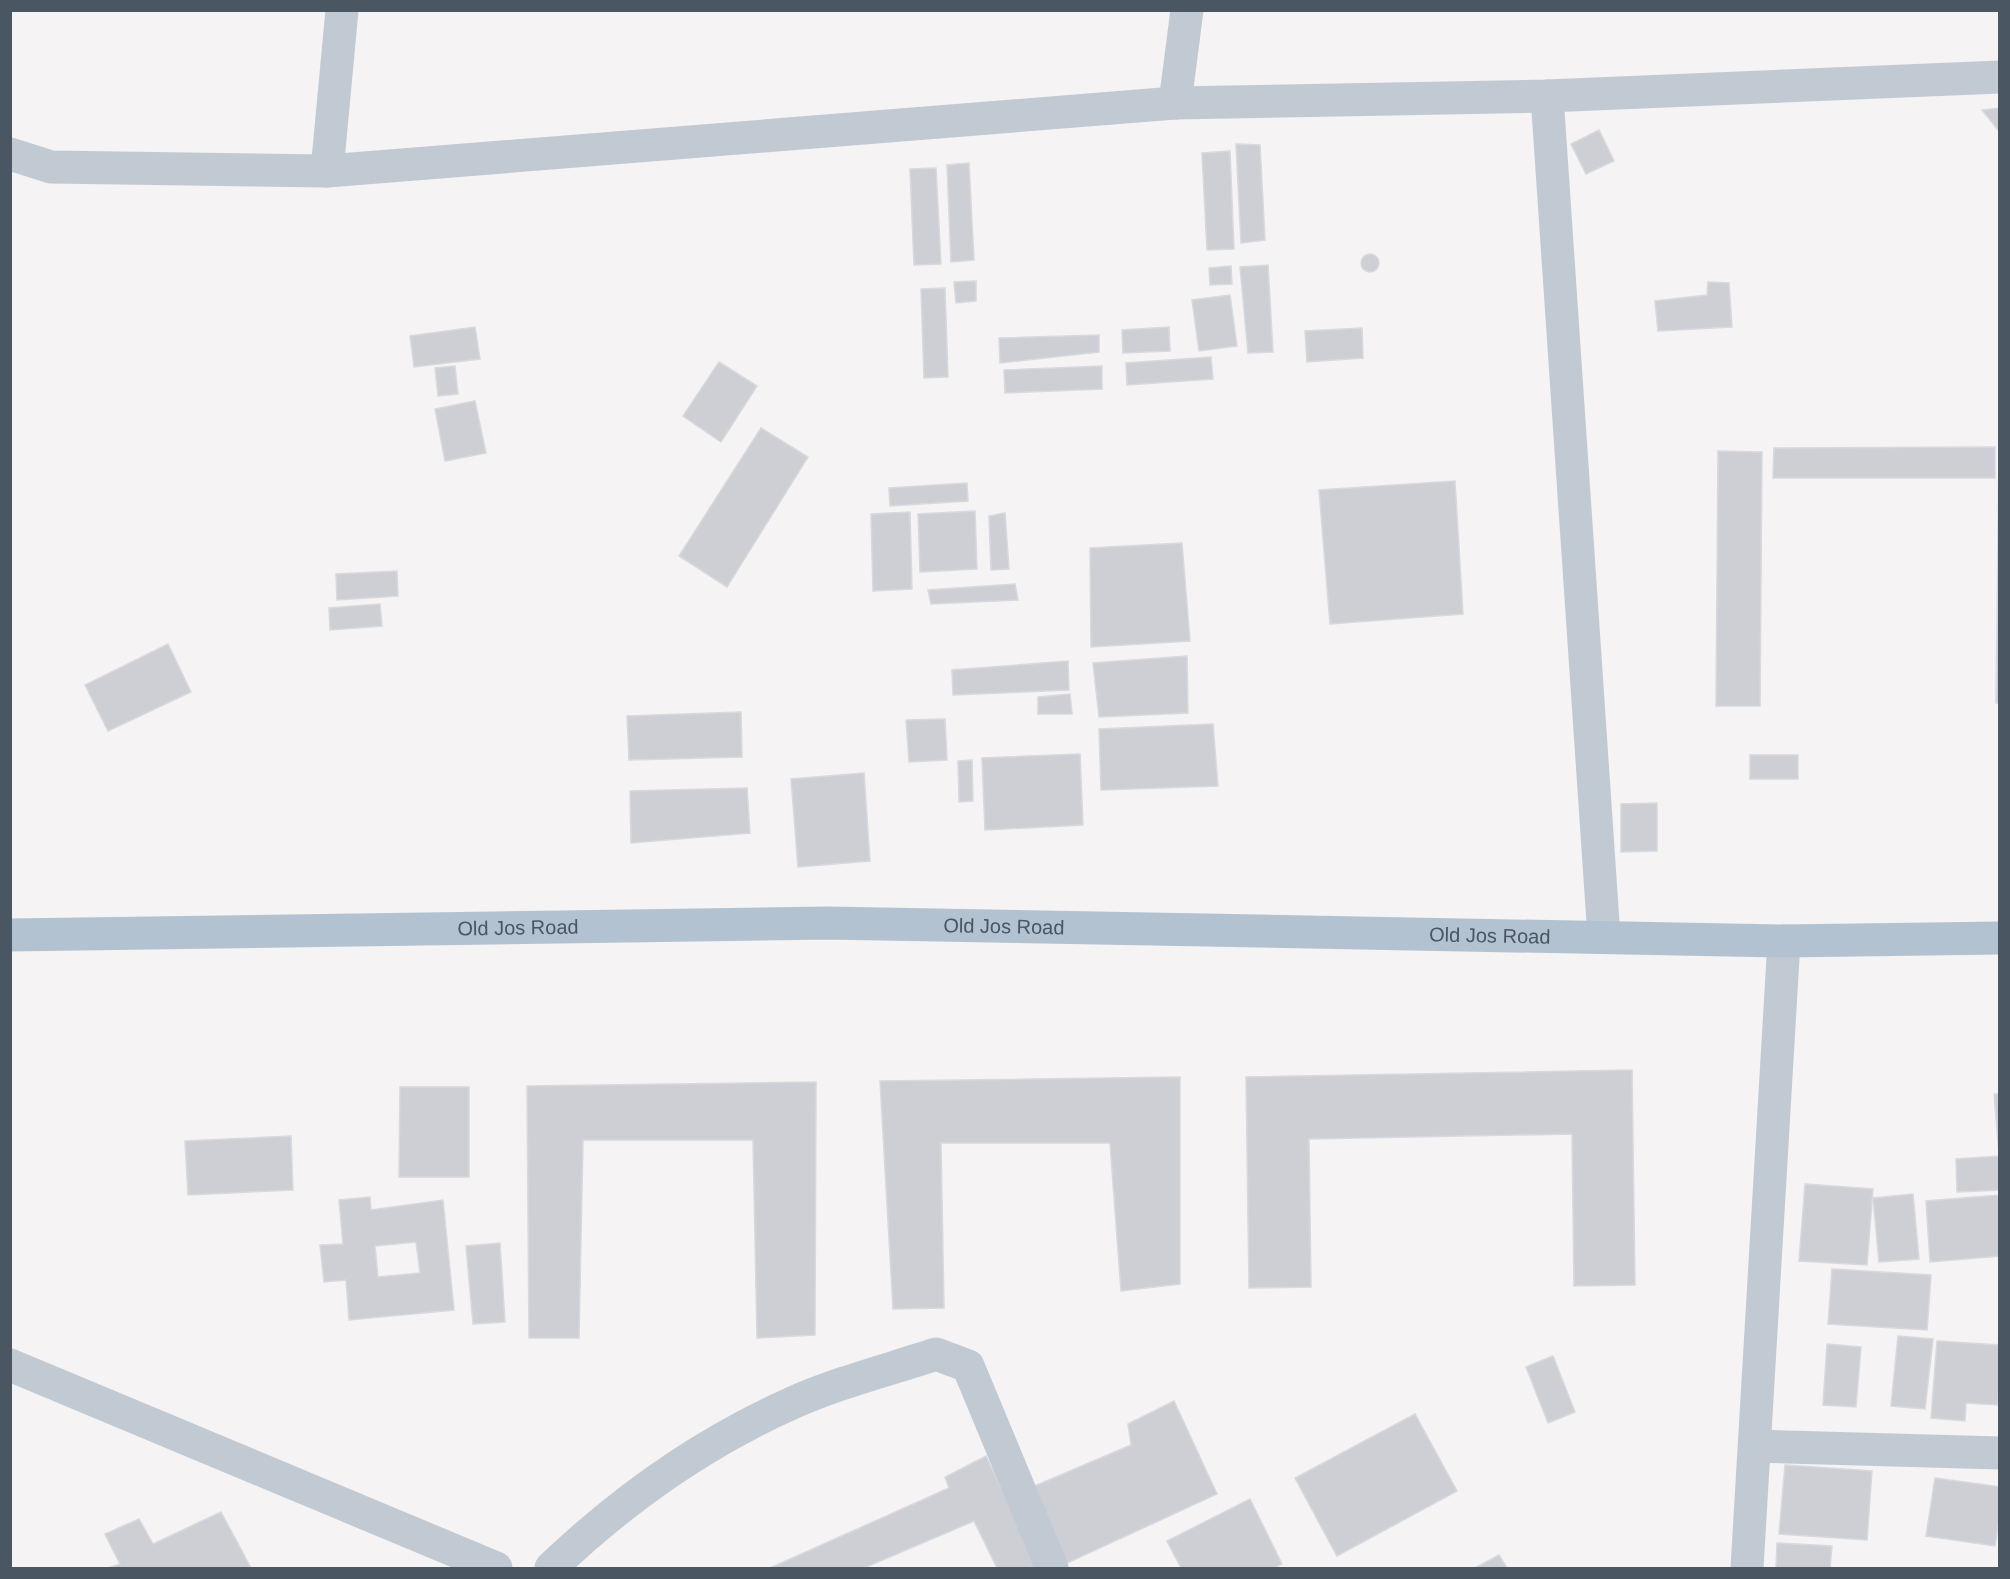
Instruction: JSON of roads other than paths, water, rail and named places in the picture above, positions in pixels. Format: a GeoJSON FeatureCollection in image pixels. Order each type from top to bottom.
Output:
{"type":"FeatureCollection","features":[{"type":"Feature","properties":{"kind":"main road","name":"Old Jos Road"},"geometry":{"type":"LineString","coordinates":[[10,935],[827,922],[1784,941],[2000,938]]}},
{"type":"Feature","properties":{"kind":"street"},"geometry":{"type":"LineString","coordinates":[[327,171],[342,10]]}},
{"type":"Feature","properties":{"kind":"street"},"geometry":{"type":"LineString","coordinates":[[1175,103],[1187,10]]}},
{"type":"Feature","properties":{"kind":"street"},"geometry":{"type":"LineString","coordinates":[[10,154],[51,167],[327,171],[1175,103],[1547,96],[2000,77]]}},
{"type":"Feature","properties":{"kind":"street"},"geometry":{"type":"LineString","coordinates":[[1547,96],[1604,937]]}},
{"type":"Feature","properties":{"kind":"street"},"geometry":{"type":"LineString","coordinates":[[1747,1569],[1784,941]]}},
{"type":"Feature","properties":{"kind":"street"},"geometry":{"type":"LineString","coordinates":[[551,1569],[593,1528],[677,1464],[790,1404],[936,1354],[968,1366],[1052,1569]]}},
{"type":"Feature","properties":{"kind":"street"},"geometry":{"type":"LineString","coordinates":[[10,1365],[496,1569]]}},
{"type":"Feature","properties":{"kind":"street"},"geometry":{"type":"LineString","coordinates":[[1755,1446],[2000,1453]]}}]}
